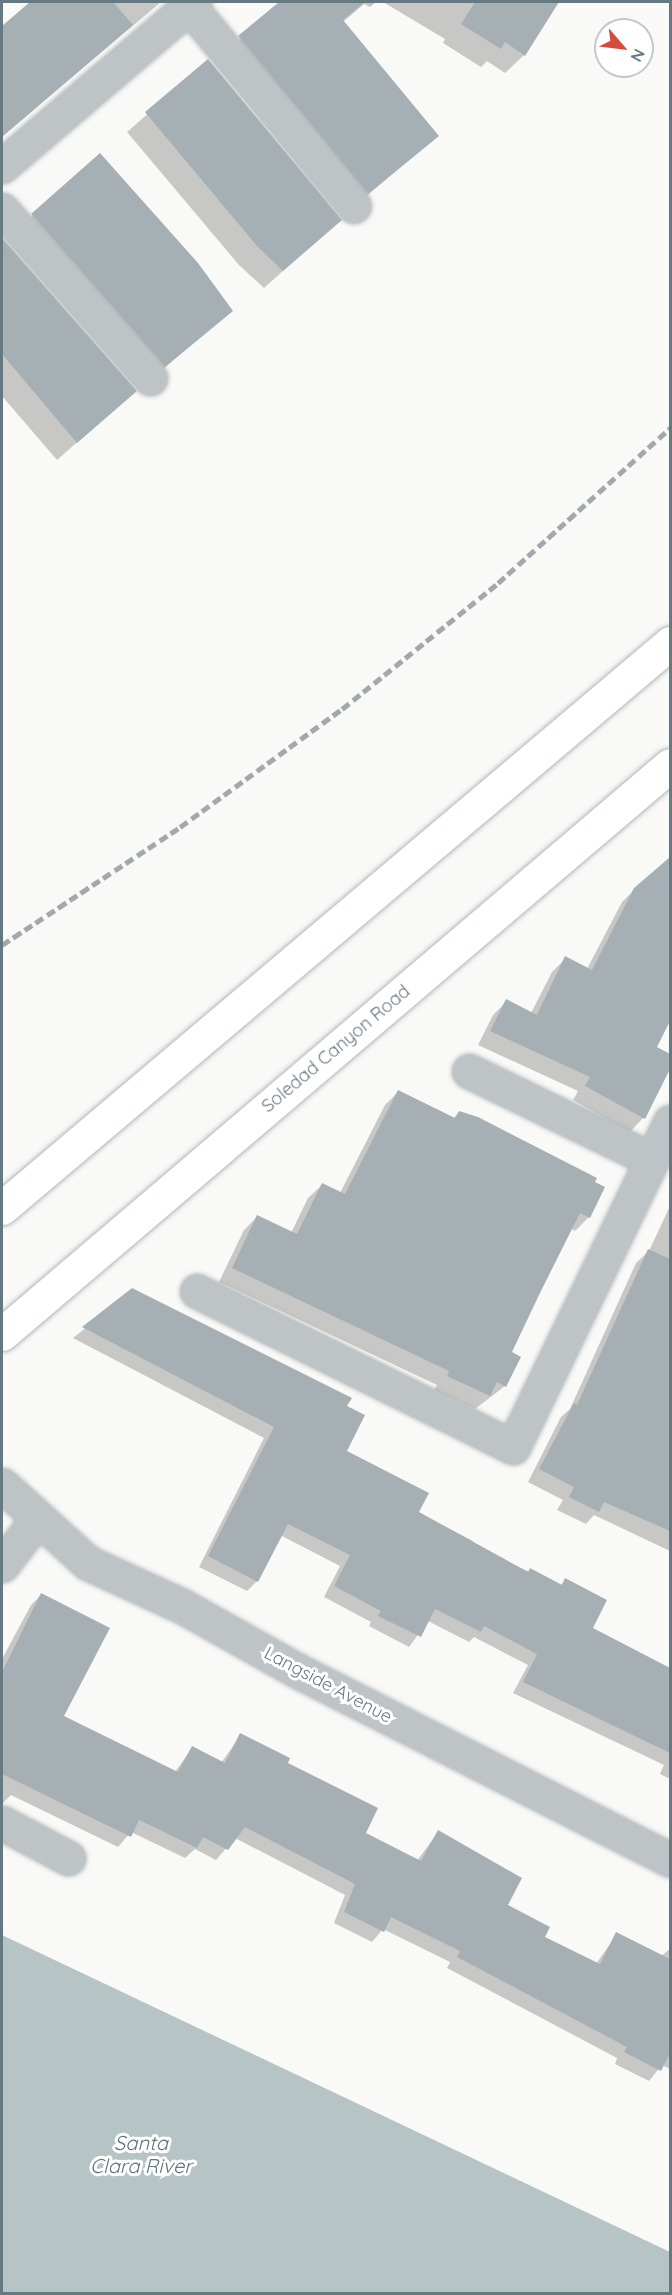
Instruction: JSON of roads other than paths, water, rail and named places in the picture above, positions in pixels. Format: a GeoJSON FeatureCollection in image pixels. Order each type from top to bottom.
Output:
{"type":"FeatureCollection","features":[{"type":"Feature","properties":{"kind":"main road"},"geometry":{"type":"LineString","coordinates":[[2,1208],[670,643]]}},
{"type":"Feature","properties":{"kind":"main road","name":"Soledad Canyon Road"},"geometry":{"type":"LineString","coordinates":[[2,1334],[670,765]]}},
{"type":"Feature","properties":{"kind":"street"},"geometry":{"type":"LineString","coordinates":[[2,166],[192,4],[354,206]]}},
{"type":"Feature","properties":{"kind":"street"},"geometry":{"type":"LineString","coordinates":[[2,210],[150,378]]}},
{"type":"Feature","properties":{"kind":"street"},"geometry":{"type":"LineString","coordinates":[[469,1071],[652,1160]]}},
{"type":"Feature","properties":{"kind":"street"},"geometry":{"type":"LineString","coordinates":[[197,1291],[513,1447],[670,1122]]}},
{"type":"Feature","properties":{"kind":"street","name":"Langside Avenue"},"geometry":{"type":"LineString","coordinates":[[2,1485],[88,1563],[182,1606],[296,1670],[670,1860]]}},
{"type":"Feature","properties":{"kind":"street"},"geometry":{"type":"LineString","coordinates":[[2,1565],[38,1518]]}},
{"type":"Feature","properties":{"kind":"street"},"geometry":{"type":"LineString","coordinates":[[2,1823],[68,1858]]}},
{"type":"Feature","properties":{"kind":"water","name":"Santa Clara River"},"geometry":{"type":"Polygon","coordinates":[[[2,1935],[670,2252],[670,2293],[2,2293],[2,1935]]]}},
{"type":"Feature","properties":{"kind":"railway"},"geometry":{"type":"LineString","coordinates":[[2,945],[180,827],[342,709],[498,583],[670,428]]}}]}
